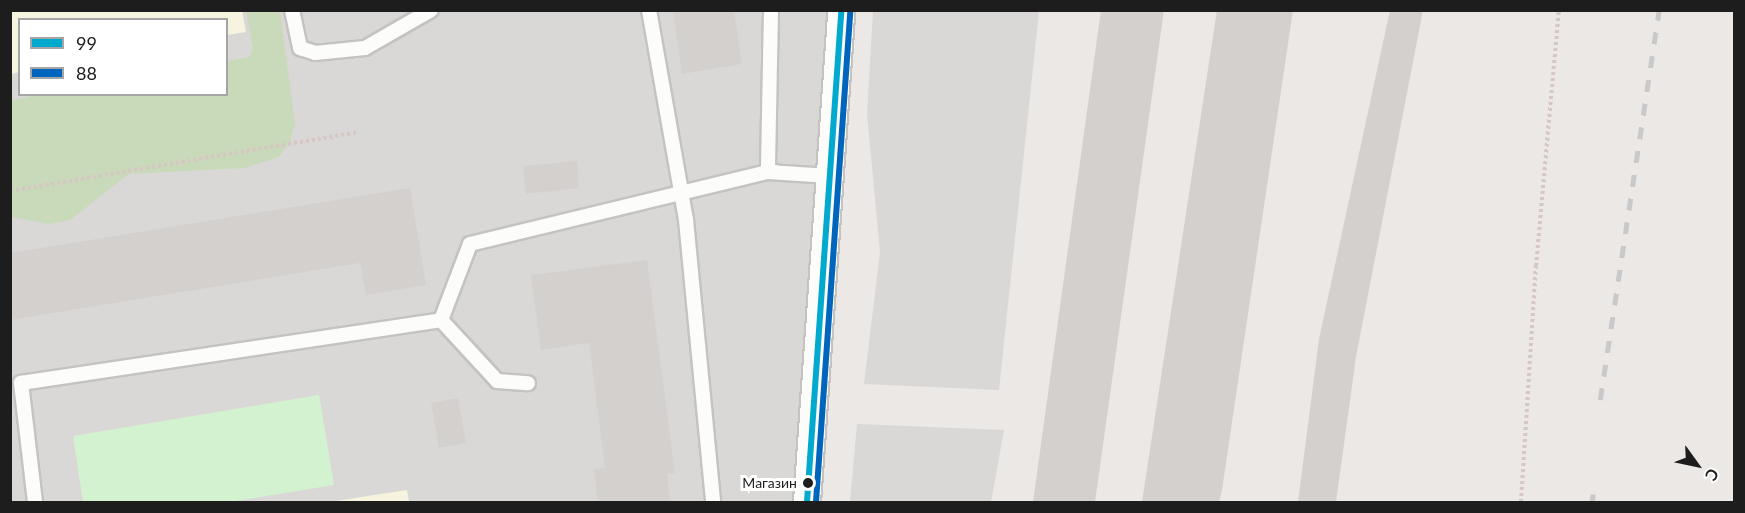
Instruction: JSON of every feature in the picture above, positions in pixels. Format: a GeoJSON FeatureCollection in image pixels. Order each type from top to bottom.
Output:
{"type":"FeatureCollection","features":[{"type":"Feature","properties":{"kind":"street"},"geometry":{"type":"LineString","coordinates":[[807,502],[841,10]]}},
{"type":"Feature","properties":{"kind":"lane"},"geometry":{"type":"LineString","coordinates":[[292,10],[300,48],[315,53],[365,48],[431,10]]}},
{"type":"Feature","properties":{"kind":"lane"},"geometry":{"type":"LineString","coordinates":[[649,10],[682,192],[713,502]]}},
{"type":"Feature","properties":{"kind":"lane"},"geometry":{"type":"LineString","coordinates":[[768,172],[771,10]]}},
{"type":"Feature","properties":{"kind":"lane"},"geometry":{"type":"LineString","coordinates":[[441,320],[470,244],[768,172],[830,176]]}},
{"type":"Feature","properties":{"kind":"lane"},"geometry":{"type":"LineString","coordinates":[[441,320],[497,381],[528,383]]}},
{"type":"Feature","properties":{"kind":"lane"},"geometry":{"type":"LineString","coordinates":[[35,502],[21,383],[441,320]]}},
{"type":"Feature","properties":{"kind":"path"},"geometry":{"type":"LineString","coordinates":[[1521,502],[1536,266],[1559,10]]}},
{"type":"Feature","properties":{"kind":"path"},"geometry":{"type":"LineString","coordinates":[[10,191],[357,132]]}},
{"type":"Feature","properties":{"kind":"shaded area"},"geometry":{"type":"Polygon","coordinates":[[[11,10],[242,11],[246,32],[228,35],[228,18],[18,18],[18,72],[11,74],[11,10]]]}},
{"type":"Feature","properties":{"kind":"shaded area"},"geometry":{"type":"Polygon","coordinates":[[[10,11],[841,11],[807,502],[11,502],[10,11]]]}},
{"type":"Feature","properties":{"kind":"shaded area"},"geometry":{"type":"Polygon","coordinates":[[[873,11],[1039,11],[999,390],[864,384],[880,252],[867,114],[873,11]]]}},
{"type":"Feature","properties":{"kind":"shaded area"},"geometry":{"type":"Polygon","coordinates":[[[857,424],[1004,430],[991,502],[850,502],[857,424]]]}},
{"type":"Feature","properties":{"kind":"shaded area"},"geometry":{"type":"Polygon","coordinates":[[[407,490],[409,502],[329,502],[407,490]]]}},
{"type":"Feature","properties":{"kind":"green space"},"geometry":{"type":"Polygon","coordinates":[[[246,11],[280,11],[295,124],[290,142],[279,157],[245,168],[129,174],[70,220],[48,224],[11,217],[11,100],[32,96],[228,96],[228,61],[249,57],[253,49],[246,11]]]}},
{"type":"Feature","properties":{"kind":"green space"},"geometry":{"type":"Polygon","coordinates":[[[319,395],[334,485],[229,502],[83,502],[73,436],[319,395]]]}},
{"type":"Feature","properties":{"kind":"building"},"geometry":{"type":"Polygon","coordinates":[[[673,10],[734,10],[742,64],[682,74],[673,10]]]}},
{"type":"Feature","properties":{"kind":"building"},"geometry":{"type":"Polygon","coordinates":[[[1101,10],[1164,10],[1095,502],[1033,502],[1101,10]]]}},
{"type":"Feature","properties":{"kind":"building"},"geometry":{"type":"Polygon","coordinates":[[[1217,10],[1293,10],[1222,490],[1219,502],[1142,502],[1217,10]]]}},
{"type":"Feature","properties":{"kind":"building"},"geometry":{"type":"Polygon","coordinates":[[[1390,10],[1423,10],[1356,357],[1336,502],[1298,502],[1319,339],[1390,10]]]}},
{"type":"Feature","properties":{"kind":"building"},"geometry":{"type":"Polygon","coordinates":[[[577,161],[579,188],[526,194],[523,166],[577,161]]]}},
{"type":"Feature","properties":{"kind":"building"},"geometry":{"type":"Polygon","coordinates":[[[410,188],[426,285],[366,295],[360,263],[10,320],[10,253],[410,188]]]}},
{"type":"Feature","properties":{"kind":"building"},"geometry":{"type":"Polygon","coordinates":[[[647,260],[675,473],[667,474],[670,502],[598,502],[594,470],[605,468],[589,343],[541,350],[531,275],[647,260]]]}},
{"type":"Feature","properties":{"kind":"building"},"geometry":{"type":"Polygon","coordinates":[[[458,398],[466,443],[439,448],[431,403],[458,398]]]}},
{"type":"Feature","properties":{"kind":"railway"},"geometry":{"type":"LineString","coordinates":[[1600,400],[1659,10]]}},
{"type":"Feature","properties":{"kind":"railway"},"geometry":{"type":"LineString","coordinates":[[1592,502],[1593,494]]}},
{"type":"Feature","properties":{"kind":"transit line","name":"99"},"geometry":{"type":"LineString","coordinates":[[807,502],[841,10]]}},
{"type":"Feature","properties":{"kind":"transit line","name":"88"},"geometry":{"type":"LineString","coordinates":[[816,502],[850,11]]}},
{"type":"Feature","properties":{"kind":"place","name":"Магазин"},"geometry":{"type":"Point","coordinates":[808,483]}}]}
